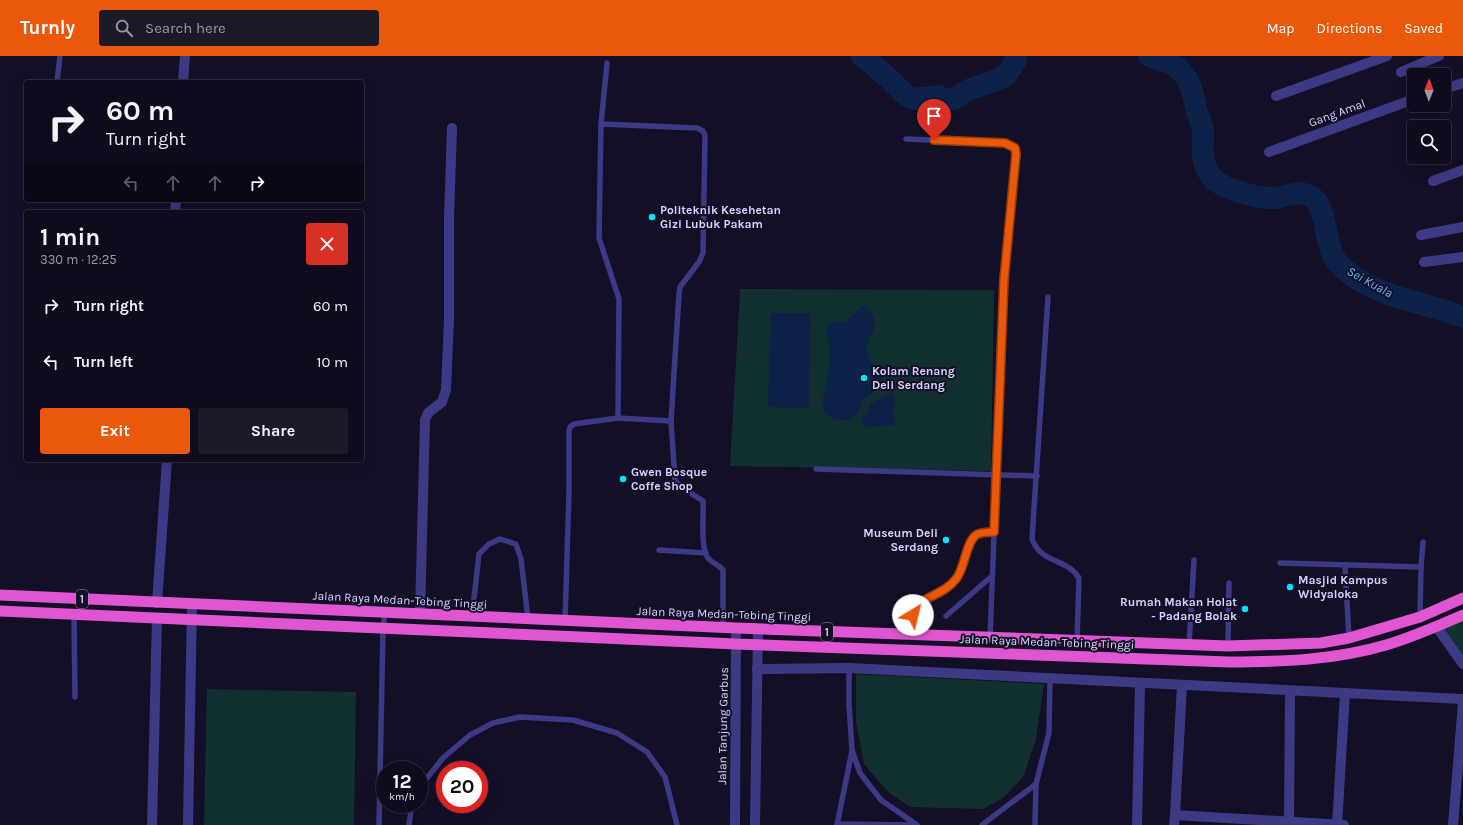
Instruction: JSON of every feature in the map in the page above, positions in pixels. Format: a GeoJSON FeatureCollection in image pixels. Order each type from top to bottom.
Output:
{"type":"FeatureCollection","features":[{"type":"Feature","properties":{"kind":"highway","name":"Jalan Raya Medan-Tebing Tinggi"},"geometry":{"type":"LineString","coordinates":[[0,595],[758,629],[1228,646],[1321,643],[1349,638],[1420,617],[1463,598]]}},
{"type":"Feature","properties":{"kind":"highway","name":"Jalan Raya Medan-Tebing Tinggi"},"geometry":{"type":"LineString","coordinates":[[0,610],[383,629],[758,645],[1263,662],[1325,658],[1356,652],[1391,643],[1463,615]]}},
{"type":"Feature","properties":{"kind":"street"},"geometry":{"type":"LineString","coordinates":[[183,80],[185,56]]}},
{"type":"Feature","properties":{"kind":"street"},"geometry":{"type":"LineString","coordinates":[[1276,96],[1387,56]]}},
{"type":"Feature","properties":{"kind":"street"},"geometry":{"type":"LineString","coordinates":[[1401,72],[1439,56]]}},
{"type":"Feature","properties":{"kind":"street"},"geometry":{"type":"LineString","coordinates":[[1451,87],[1463,83]]}},
{"type":"Feature","properties":{"kind":"street","name":"Gang Amal"},"geometry":{"type":"LineString","coordinates":[[1269,152],[1407,102]]}},
{"type":"Feature","properties":{"kind":"street"},"geometry":{"type":"LineString","coordinates":[[420,614],[425,420],[428,413],[442,402],[446,390],[449,319],[448,217],[452,128]]}},
{"type":"Feature","properties":{"kind":"street"},"geometry":{"type":"LineString","coordinates":[[1433,181],[1463,170]]}},
{"type":"Feature","properties":{"kind":"street"},"geometry":{"type":"LineString","coordinates":[[1421,235],[1463,227]]}},
{"type":"Feature","properties":{"kind":"street"},"geometry":{"type":"LineString","coordinates":[[1424,262],[1463,257]]}},
{"type":"Feature","properties":{"kind":"street"},"geometry":{"type":"LineString","coordinates":[[160,603],[167,462]]}},
{"type":"Feature","properties":{"kind":"street"},"geometry":{"type":"LineString","coordinates":[[187,604],[188,825]]}},
{"type":"Feature","properties":{"kind":"street"},"geometry":{"type":"LineString","coordinates":[[152,825],[160,618]]}},
{"type":"Feature","properties":{"kind":"street"},"geometry":{"type":"LineString","coordinates":[[1436,626],[1463,664]]}},
{"type":"Feature","properties":{"kind":"street","name":"Jalan Tanjung Garbus"},"geometry":{"type":"LineString","coordinates":[[735,825],[736,628]]}},
{"type":"Feature","properties":{"kind":"street"},"geometry":{"type":"LineString","coordinates":[[755,825],[758,629]]}},
{"type":"Feature","properties":{"kind":"street"},"geometry":{"type":"LineString","coordinates":[[757,669],[849,668],[1463,699]]}},
{"type":"Feature","properties":{"kind":"street"},"geometry":{"type":"LineString","coordinates":[[1137,825],[1140,683]]}},
{"type":"Feature","properties":{"kind":"street"},"geometry":{"type":"LineString","coordinates":[[1182,685],[1174,820],[1288,822],[1344,825]]}},
{"type":"Feature","properties":{"kind":"street"},"geometry":{"type":"LineString","coordinates":[[1288,822],[1290,691]]}},
{"type":"Feature","properties":{"kind":"street"},"geometry":{"type":"LineString","coordinates":[[1337,825],[1345,693]]}},
{"type":"Feature","properties":{"kind":"street"},"geometry":{"type":"LineString","coordinates":[[1453,825],[1463,703]]}},
{"type":"Feature","properties":{"kind":"lane"},"geometry":{"type":"LineString","coordinates":[[57,80],[60,56]]}},
{"type":"Feature","properties":{"kind":"lane"},"geometry":{"type":"LineString","coordinates":[[607,63],[601,124],[599,238],[619,299],[618,418]]}},
{"type":"Feature","properties":{"kind":"lane"},"geometry":{"type":"LineString","coordinates":[[601,124],[697,128],[703,131],[705,135],[703,253],[699,262],[680,287],[671,421],[673,473],[680,486],[703,501],[704,540],[706,552],[708,558],[724,570],[724,627]]}},
{"type":"Feature","properties":{"kind":"lane"},"geometry":{"type":"LineString","coordinates":[[906,139],[1005,143],[1015,148],[1016,154],[1004,280],[990,638]]}},
{"type":"Feature","properties":{"kind":"lane"},"geometry":{"type":"LineString","coordinates":[[1048,297],[1032,539],[1036,550],[1075,571],[1079,578],[1077,641]]}},
{"type":"Feature","properties":{"kind":"lane"},"geometry":{"type":"LineString","coordinates":[[565,620],[570,427],[574,424],[618,418],[671,421]]}},
{"type":"Feature","properties":{"kind":"lane"},"geometry":{"type":"LineString","coordinates":[[816,469],[996,476],[1036,476]]}},
{"type":"Feature","properties":{"kind":"lane"},"geometry":{"type":"LineString","coordinates":[[908,635],[917,605],[945,590],[957,578],[964,564],[970,540],[977,534],[994,532]]}},
{"type":"Feature","properties":{"kind":"lane"},"geometry":{"type":"LineString","coordinates":[[472,616],[479,554],[488,544],[500,540],[516,544],[522,559],[528,619]]}},
{"type":"Feature","properties":{"kind":"lane"},"geometry":{"type":"LineString","coordinates":[[1420,617],[1423,542]]}},
{"type":"Feature","properties":{"kind":"lane"},"geometry":{"type":"LineString","coordinates":[[659,550],[706,552]]}},
{"type":"Feature","properties":{"kind":"lane"},"geometry":{"type":"LineString","coordinates":[[1189,645],[1194,560]]}},
{"type":"Feature","properties":{"kind":"lane"},"geometry":{"type":"LineString","coordinates":[[1280,563],[1422,567]]}},
{"type":"Feature","properties":{"kind":"lane"},"geometry":{"type":"LineString","coordinates":[[1345,566],[1349,638]]}},
{"type":"Feature","properties":{"kind":"lane"},"geometry":{"type":"LineString","coordinates":[[946,616],[992,576]]}},
{"type":"Feature","properties":{"kind":"lane"},"geometry":{"type":"LineString","coordinates":[[1228,646],[1229,583]]}},
{"type":"Feature","properties":{"kind":"lane"},"geometry":{"type":"LineString","coordinates":[[379,825],[383,629],[385,613]]}},
{"type":"Feature","properties":{"kind":"lane"},"geometry":{"type":"LineString","coordinates":[[74,614],[75,697]]}},
{"type":"Feature","properties":{"kind":"lane"},"geometry":{"type":"LineString","coordinates":[[849,668],[849,704],[852,750],[837,824],[916,825]]}},
{"type":"Feature","properties":{"kind":"lane"},"geometry":{"type":"LineString","coordinates":[[1034,825],[1036,784],[1049,733],[1050,679]]}},
{"type":"Feature","properties":{"kind":"lane"},"geometry":{"type":"LineString","coordinates":[[428,777],[443,758],[470,735],[493,723],[520,717],[573,720],[617,733],[647,752],[665,777],[677,825]]}},
{"type":"Feature","properties":{"kind":"lane"},"geometry":{"type":"LineString","coordinates":[[852,750],[860,773],[881,800],[916,825]]}},
{"type":"Feature","properties":{"kind":"lane"},"geometry":{"type":"LineString","coordinates":[[982,825],[1036,784]]}},
{"type":"Feature","properties":{"kind":"lane"},"geometry":{"type":"LineString","coordinates":[[409,825],[411,813]]}},
{"type":"Feature","properties":{"kind":"green space","name":"Kolam Renang Deli Serdang"},"geometry":{"type":"Polygon","coordinates":[[[740,289],[994,290],[991,471],[730,466],[740,289]]]}},
{"type":"Feature","properties":{"kind":"green space"},"geometry":{"type":"Polygon","coordinates":[[[1463,618],[1463,657],[1442,628],[1463,618]]]}},
{"type":"Feature","properties":{"kind":"green space"},"geometry":{"type":"Polygon","coordinates":[[[856,674],[1044,684],[1036,739],[1023,777],[1003,798],[983,809],[910,807],[887,791],[864,764],[856,722],[856,674]]]}},
{"type":"Feature","properties":{"kind":"green space"},"geometry":{"type":"Polygon","coordinates":[[[207,689],[356,692],[354,825],[204,825],[207,689]]]}},
{"type":"Feature","properties":{"kind":"water"},"geometry":{"type":"Polygon","coordinates":[[[862,306],[869,308],[873,316],[874,327],[867,345],[867,352],[869,360],[883,383],[879,388],[863,400],[857,414],[848,420],[838,420],[828,416],[823,407],[823,398],[828,379],[829,362],[829,346],[826,328],[830,322],[846,322],[862,306]]]}},
{"type":"Feature","properties":{"kind":"water"},"geometry":{"type":"Polygon","coordinates":[[[771,313],[810,313],[809,408],[768,407],[771,313]]]}},
{"type":"Feature","properties":{"kind":"water"},"geometry":{"type":"Polygon","coordinates":[[[893,394],[895,400],[893,414],[895,424],[870,428],[863,425],[861,420],[867,413],[870,404],[893,394]]]}},
{"type":"Feature","properties":{"kind":"waterway","name":"Sei Kuala"},"geometry":{"type":"LineString","coordinates":[[862,56],[884,74],[908,97],[915,99],[939,96],[946,100],[954,99],[968,90],[1006,75],[1015,62],[1016,56]]}},
{"type":"Feature","properties":{"kind":"waterway","name":"Sei Kuala"},"geometry":{"type":"LineString","coordinates":[[1149,56],[1176,66],[1187,79],[1203,128],[1203,159],[1207,170],[1216,181],[1231,189],[1260,197],[1275,198],[1299,193],[1308,195],[1315,199],[1323,215],[1333,255],[1337,262],[1350,274],[1380,291],[1463,317]]}},
{"type":"Feature","properties":{"kind":"place","name":"Politeknik Kesehetan Gizi Lubuk Pakam"},"geometry":{"type":"Point","coordinates":[652,217]}},
{"type":"Feature","properties":{"kind":"place","name":"Kolam Renang Deli Serdang"},"geometry":{"type":"Point","coordinates":[864,378]}},
{"type":"Feature","properties":{"kind":"place","name":"Gwen Bosque Coffe Shop"},"geometry":{"type":"Point","coordinates":[623,479]}},
{"type":"Feature","properties":{"kind":"place","name":"Museum Deli Serdang"},"geometry":{"type":"Point","coordinates":[946,540]}},
{"type":"Feature","properties":{"kind":"place","name":"Masjid Kampus Widyaloka"},"geometry":{"type":"Point","coordinates":[1290,587]}},
{"type":"Feature","properties":{"kind":"place","name":"Rumah Makan Holat - Padang Bolak"},"geometry":{"type":"Point","coordinates":[1245,609]}},
{"type":"Feature","properties":{"kind":"route"},"geometry":{"type":"LineString","coordinates":[[913,615],[914,609],[917,605],[945,590],[957,578],[964,564],[970,540],[977,534],[994,532],[1004,280],[1016,154],[1015,148],[1005,143],[934,140]]}}]}
